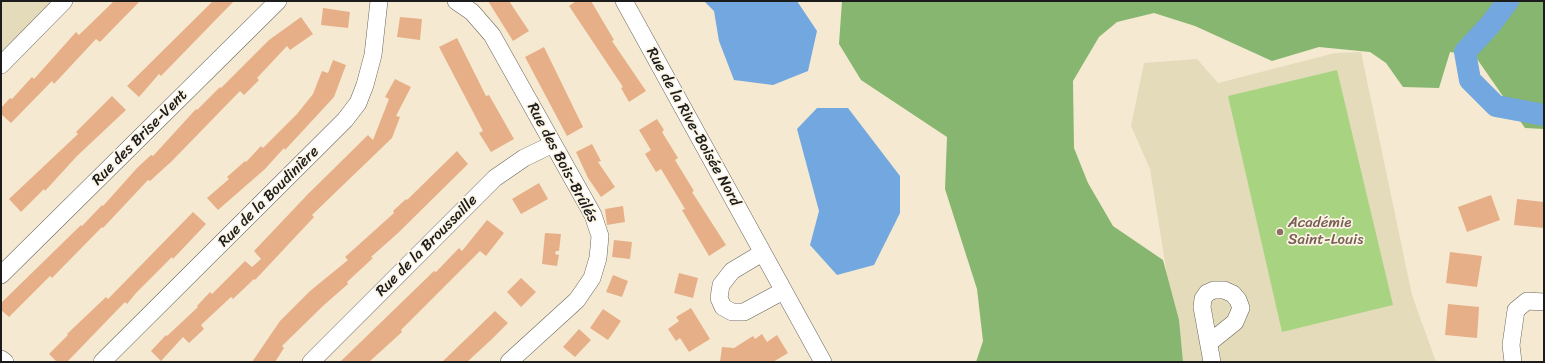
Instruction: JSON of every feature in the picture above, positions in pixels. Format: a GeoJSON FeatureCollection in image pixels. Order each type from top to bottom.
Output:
{"type":"FeatureCollection","features":[{"type":"Feature","properties":{"kind":"street"},"geometry":{"type":"LineString","coordinates":[[1,65],[64,1]]}},
{"type":"Feature","properties":{"kind":"street","name":"Rue des Brise-Vent"},"geometry":{"type":"LineString","coordinates":[[1,275],[278,1]]}},
{"type":"Feature","properties":{"kind":"street","name":"Rue de la Boudinière"},"geometry":{"type":"LineString","coordinates":[[102,362],[346,120],[358,102],[366,85],[374,55],[379,1]]}},
{"type":"Feature","properties":{"kind":"street","name":"Rue des Bois-Brûlés"},"geometry":{"type":"LineString","coordinates":[[456,1],[472,12],[492,35],[593,215],[600,236],[598,258],[592,278],[577,300],[509,362]]}},
{"type":"Feature","properties":{"kind":"street","name":"Rue de la Rive-Boisée Nord"},"geometry":{"type":"LineString","coordinates":[[624,1],[762,254],[823,362]]}},
{"type":"Feature","properties":{"kind":"street","name":"Rue de la Broussaille"},"geometry":{"type":"LineString","coordinates":[[311,362],[495,178],[524,158],[553,144]]}},
{"type":"Feature","properties":{"kind":"street"},"geometry":{"type":"LineString","coordinates":[[762,254],[732,271],[721,285],[719,298],[723,307],[732,312],[744,312],[783,291]]}},
{"type":"Feature","properties":{"kind":"street"},"geometry":{"type":"LineString","coordinates":[[1513,362],[1511,345],[1516,310],[1526,302],[1544,302]]}},
{"type":"Feature","properties":{"kind":"street"},"geometry":{"type":"LineString","coordinates":[[1209,343],[1212,362]]}},
{"type":"Feature","properties":{"kind":"street"},"geometry":{"type":"LineString","coordinates":[[1,359],[5,362]]}},
{"type":"Feature","properties":{"kind":"shaded area"},"geometry":{"type":"Polygon","coordinates":[[[1,1],[64,1],[1,65],[1,1]]]}},
{"type":"Feature","properties":{"kind":"shaded area","name":"Académie Saint-Louis"},"geometry":{"type":"Polygon","coordinates":[[[1361,52],[1412,295],[1436,362],[1181,362],[1150,169],[1131,126],[1144,63],[1197,59],[1218,83],[1335,53],[1361,52]]]}},
{"type":"Feature","properties":{"kind":"green space"},"geometry":{"type":"Polygon","coordinates":[[[842,1],[1544,1],[1544,129],[1525,128],[1475,56],[1450,52],[1439,88],[1403,87],[1386,63],[1370,52],[1319,47],[1272,61],[1195,26],[1154,13],[1117,22],[1099,37],[1073,81],[1074,148],[1088,183],[1113,226],[1163,260],[1179,320],[1183,362],[976,362],[983,341],[977,289],[945,189],[947,137],[861,80],[839,44],[842,1]]]}},
{"type":"Feature","properties":{"kind":"green space"},"geometry":{"type":"Polygon","coordinates":[[[1337,70],[1393,305],[1282,332],[1228,96],[1337,70]]]}},
{"type":"Feature","properties":{"kind":"water"},"geometry":{"type":"Polygon","coordinates":[[[704,1],[797,1],[817,31],[808,71],[773,85],[734,80],[719,41],[714,11],[704,1]]]}},
{"type":"Feature","properties":{"kind":"water"},"geometry":{"type":"Polygon","coordinates":[[[817,108],[848,108],[900,176],[900,213],[874,265],[837,275],[810,245],[819,211],[797,129],[817,108]]]}},
{"type":"Feature","properties":{"kind":"building"},"geometry":{"type":"Polygon","coordinates":[[[114,1],[140,1],[100,42],[96,39],[54,84],[52,81],[11,123],[1,114],[1,108],[10,98],[12,99],[32,77],[34,79],[76,32],[79,35],[114,1]]]}},
{"type":"Feature","properties":{"kind":"building"},"geometry":{"type":"Polygon","coordinates":[[[213,1],[234,1],[161,76],[159,74],[139,97],[127,86],[213,1]]]}},
{"type":"Feature","properties":{"kind":"building"},"geometry":{"type":"Polygon","coordinates":[[[488,1],[509,1],[529,31],[513,41],[488,1]]]}},
{"type":"Feature","properties":{"kind":"building"},"geometry":{"type":"Polygon","coordinates":[[[576,1],[591,1],[614,40],[612,41],[646,91],[629,102],[621,88],[623,87],[569,6],[576,1]]]}},
{"type":"Feature","properties":{"kind":"building"},"geometry":{"type":"Polygon","coordinates":[[[323,8],[350,12],[348,28],[321,25],[323,8]]]}},
{"type":"Feature","properties":{"kind":"building"},"geometry":{"type":"Polygon","coordinates":[[[301,17],[313,34],[290,50],[287,46],[257,78],[259,80],[244,95],[240,91],[172,161],[150,181],[148,180],[103,228],[102,227],[52,278],[50,276],[9,317],[1,310],[1,303],[102,205],[103,206],[137,168],[151,155],[153,156],[196,109],[197,110],[220,87],[221,88],[269,40],[301,17]]]}},
{"type":"Feature","properties":{"kind":"building"},"geometry":{"type":"Polygon","coordinates":[[[400,17],[422,19],[420,40],[397,37],[400,17]]]}},
{"type":"Feature","properties":{"kind":"building"},"geometry":{"type":"Polygon","coordinates":[[[457,38],[486,96],[489,95],[514,139],[491,152],[479,133],[483,131],[439,47],[457,38]]]}},
{"type":"Feature","properties":{"kind":"building"},"geometry":{"type":"Polygon","coordinates":[[[544,47],[583,127],[567,136],[525,57],[544,47]]]}},
{"type":"Feature","properties":{"kind":"building"},"geometry":{"type":"Polygon","coordinates":[[[333,60],[346,65],[334,97],[285,150],[284,148],[265,169],[218,210],[207,198],[229,179],[227,177],[245,161],[246,162],[261,146],[263,148],[297,114],[313,94],[322,71],[328,73],[333,60]]]}},
{"type":"Feature","properties":{"kind":"building"},"geometry":{"type":"Polygon","coordinates":[[[395,79],[411,87],[396,116],[400,117],[392,138],[312,215],[314,217],[255,280],[254,279],[233,299],[231,297],[201,325],[204,329],[189,343],[183,337],[161,361],[151,351],[166,335],[167,336],[198,307],[197,306],[210,292],[212,294],[245,261],[252,267],[261,259],[254,251],[308,194],[368,135],[373,140],[389,99],[385,97],[395,79]]]}},
{"type":"Feature","properties":{"kind":"building"},"geometry":{"type":"Polygon","coordinates":[[[112,96],[126,110],[77,156],[45,191],[44,189],[21,212],[9,199],[78,134],[76,132],[112,96]]]}},
{"type":"Feature","properties":{"kind":"building"},"geometry":{"type":"Polygon","coordinates":[[[657,119],[664,130],[662,132],[678,158],[675,160],[694,191],[692,192],[726,245],[709,256],[682,210],[685,209],[661,169],[656,172],[645,154],[651,150],[639,130],[657,119]]]}},
{"type":"Feature","properties":{"kind":"building"},"geometry":{"type":"Polygon","coordinates":[[[592,144],[601,161],[598,162],[615,187],[601,197],[588,178],[576,152],[592,144]]]}},
{"type":"Feature","properties":{"kind":"building"},"geometry":{"type":"Polygon","coordinates":[[[457,151],[468,164],[398,233],[371,257],[373,258],[347,282],[348,284],[282,346],[284,348],[275,362],[252,362],[280,321],[310,291],[348,260],[345,257],[394,213],[393,211],[406,199],[407,200],[457,151]]]}},
{"type":"Feature","properties":{"kind":"building"},"geometry":{"type":"Polygon","coordinates":[[[539,183],[548,199],[521,214],[512,199],[539,183]]]}},
{"type":"Feature","properties":{"kind":"building"},"geometry":{"type":"Polygon","coordinates":[[[1491,195],[1500,220],[1467,232],[1458,207],[1491,195]]]}},
{"type":"Feature","properties":{"kind":"building"},"geometry":{"type":"Polygon","coordinates":[[[1517,199],[1544,202],[1544,228],[1514,225],[1517,199]]]}},
{"type":"Feature","properties":{"kind":"building"},"geometry":{"type":"Polygon","coordinates":[[[623,206],[625,222],[607,225],[605,209],[623,206]]]}},
{"type":"Feature","properties":{"kind":"building"},"geometry":{"type":"Polygon","coordinates":[[[193,212],[206,224],[173,259],[172,257],[136,293],[127,304],[125,302],[67,362],[57,362],[49,354],[68,335],[67,334],[106,297],[108,299],[193,212]]]}},
{"type":"Feature","properties":{"kind":"building"},"geometry":{"type":"Polygon","coordinates":[[[487,220],[504,233],[486,256],[480,251],[401,330],[402,332],[369,362],[340,362],[434,271],[436,272],[459,248],[462,251],[487,220]]]}},
{"type":"Feature","properties":{"kind":"building"},"geometry":{"type":"Polygon","coordinates":[[[545,233],[561,234],[559,251],[556,251],[555,254],[559,255],[557,266],[542,264],[545,233]]]}},
{"type":"Feature","properties":{"kind":"building"},"geometry":{"type":"Polygon","coordinates":[[[614,240],[632,242],[630,259],[612,257],[614,240]]]}},
{"type":"Feature","properties":{"kind":"building"},"geometry":{"type":"Polygon","coordinates":[[[1450,252],[1482,256],[1477,287],[1446,283],[1450,252]]]}},
{"type":"Feature","properties":{"kind":"building"},"geometry":{"type":"Polygon","coordinates":[[[679,273],[698,278],[693,298],[674,293],[679,273]]]}},
{"type":"Feature","properties":{"kind":"building"},"geometry":{"type":"Polygon","coordinates":[[[613,275],[628,281],[622,297],[606,292],[613,275]]]}},
{"type":"Feature","properties":{"kind":"building"},"geometry":{"type":"Polygon","coordinates":[[[521,278],[536,292],[521,307],[507,292],[521,278]]]}},
{"type":"Feature","properties":{"kind":"building"},"geometry":{"type":"Polygon","coordinates":[[[1448,304],[1479,307],[1477,338],[1445,335],[1448,304]]]}},
{"type":"Feature","properties":{"kind":"building"},"geometry":{"type":"Polygon","coordinates":[[[691,308],[710,339],[689,352],[680,338],[676,341],[668,329],[679,321],[676,317],[691,308]]]}},
{"type":"Feature","properties":{"kind":"building"},"geometry":{"type":"Polygon","coordinates":[[[603,309],[621,321],[608,340],[590,328],[603,309]]]}},
{"type":"Feature","properties":{"kind":"building"},"geometry":{"type":"Polygon","coordinates":[[[495,311],[508,323],[492,339],[467,362],[442,362],[495,311]]]}},
{"type":"Feature","properties":{"kind":"building"},"geometry":{"type":"Polygon","coordinates":[[[579,329],[591,340],[575,357],[563,347],[579,329]]]}},
{"type":"Feature","properties":{"kind":"building"},"geometry":{"type":"Polygon","coordinates":[[[762,334],[767,342],[777,335],[788,353],[773,362],[720,362],[722,347],[734,348],[753,336],[755,339],[762,334]]]}},
{"type":"Feature","properties":{"kind":"waterway"},"geometry":{"type":"LineString","coordinates":[[1508,1],[1490,25],[1465,52],[1470,80],[1496,106],[1544,115]]}},
{"type":"Feature","properties":{"kind":"place","name":"Académie Saint-Louis"},"geometry":{"type":"Point","coordinates":[1280,232]}}]}
